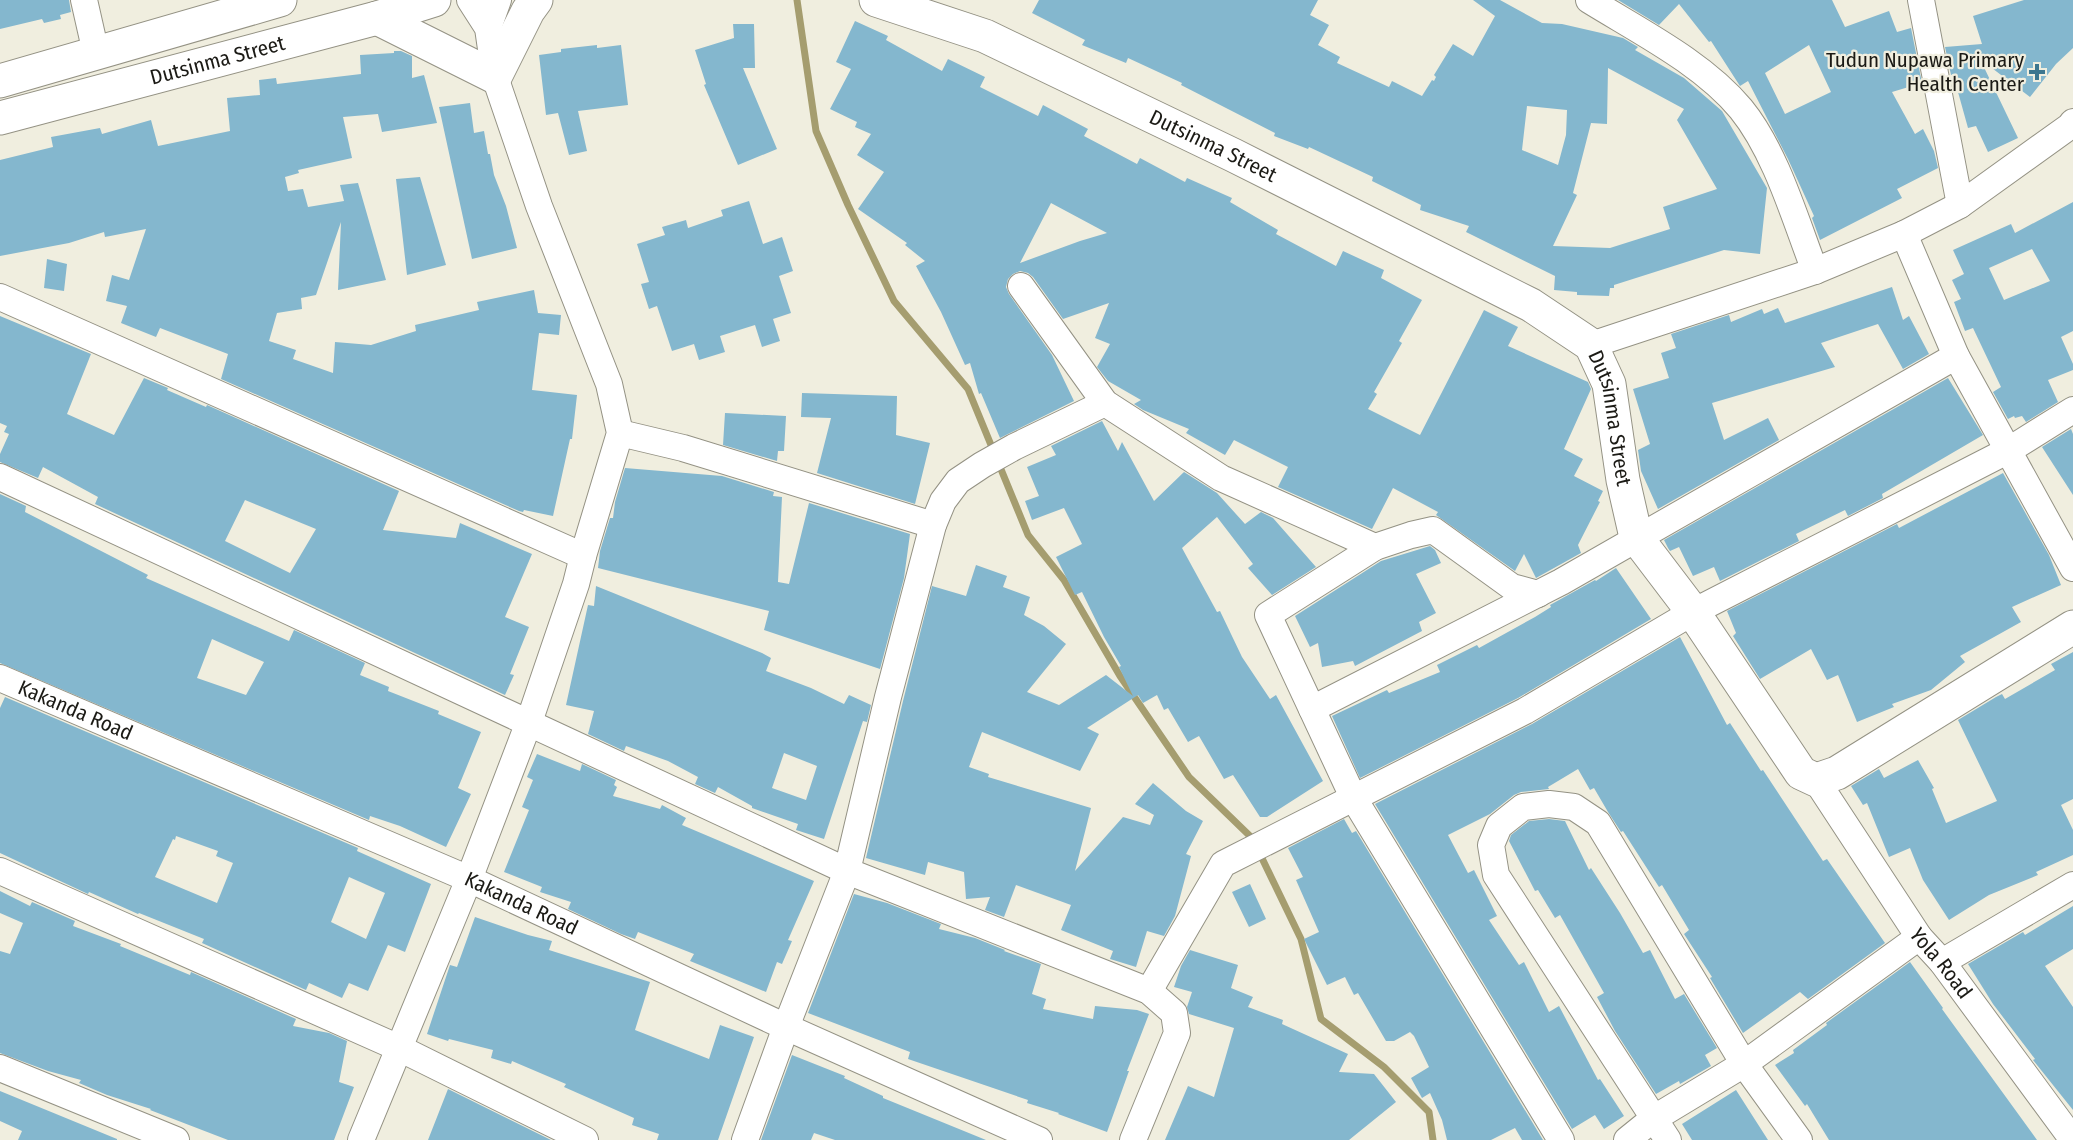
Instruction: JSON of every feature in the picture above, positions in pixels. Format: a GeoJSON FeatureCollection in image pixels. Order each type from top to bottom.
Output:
{"type":"FeatureCollection","features":[{"type":"Feature","properties":{"kind":"street"},"geometry":{"type":"LineString","coordinates":[[84,0],[96,52]]}},
{"type":"Feature","properties":{"kind":"street","name":"Dutsinma Street"},"geometry":{"type":"LineString","coordinates":[[0,81],[280,0]]}},
{"type":"Feature","properties":{"kind":"street","name":"Dutsinma Street"},"geometry":{"type":"LineString","coordinates":[[0,118],[377,18],[434,0]]}},
{"type":"Feature","properties":{"kind":"street"},"geometry":{"type":"LineString","coordinates":[[361,1140],[469,879],[529,722],[576,584],[620,433],[609,384],[539,206],[495,76],[488,28],[470,0]]}},
{"type":"Feature","properties":{"kind":"street"},"geometry":{"type":"LineString","coordinates":[[488,28],[498,0]]}},
{"type":"Feature","properties":{"kind":"street"},"geometry":{"type":"LineString","coordinates":[[495,76],[528,11],[536,0]]}},
{"type":"Feature","properties":{"kind":"street","name":"Dutsinma Street"},"geometry":{"type":"LineString","coordinates":[[876,0],[985,36],[1233,155],[1532,305],[1591,345],[1609,384],[1623,480],[1636,537],[1693,612],[1801,773],[1816,780]]}},
{"type":"Feature","properties":{"kind":"street"},"geometry":{"type":"LineString","coordinates":[[1589,0],[1704,73],[1741,109],[1769,153],[1815,271]]}},
{"type":"Feature","properties":{"kind":"street"},"geometry":{"type":"LineString","coordinates":[[1921,0],[1960,205]]}},
{"type":"Feature","properties":{"kind":"street"},"geometry":{"type":"LineString","coordinates":[[377,18],[495,76]]}},
{"type":"Feature","properties":{"kind":"street"},"geometry":{"type":"LineString","coordinates":[[1591,345],[1815,271],[1904,234],[1960,205],[2073,122]]}},
{"type":"Feature","properties":{"kind":"street"},"geometry":{"type":"LineString","coordinates":[[1904,234],[1956,356],[2073,568]]}},
{"type":"Feature","properties":{"kind":"street"},"geometry":{"type":"LineString","coordinates":[[1022,286],[1105,403],[1221,478],[1375,547]]}},
{"type":"Feature","properties":{"kind":"street"},"geometry":{"type":"LineString","coordinates":[[0,297],[583,556]]}},
{"type":"Feature","properties":{"kind":"street"},"geometry":{"type":"LineString","coordinates":[[1312,709],[1538,594],[1956,356]]}},
{"type":"Feature","properties":{"kind":"street"},"geometry":{"type":"LineString","coordinates":[[745,1140],[847,871],[888,697],[933,525],[943,501],[958,481],[982,465],[1105,403]]}},
{"type":"Feature","properties":{"kind":"street"},"geometry":{"type":"LineString","coordinates":[[1149,991],[1223,864],[1525,711],[1693,612],[2009,450],[2073,410]]}},
{"type":"Feature","properties":{"kind":"street"},"geometry":{"type":"LineString","coordinates":[[620,433],[683,448],[933,525]]}},
{"type":"Feature","properties":{"kind":"street"},"geometry":{"type":"LineString","coordinates":[[0,477],[847,871],[1149,991],[1174,1013],[1177,1033],[1133,1140]]}},
{"type":"Feature","properties":{"kind":"street"},"geometry":{"type":"LineString","coordinates":[[1538,594],[1512,587],[1433,530],[1411,534],[1375,547],[1268,615],[1353,797],[1561,1140]]}},
{"type":"Feature","properties":{"kind":"street"},"geometry":{"type":"LineString","coordinates":[[1816,780],[1837,773],[2073,627]]}},
{"type":"Feature","properties":{"kind":"street","name":"Kakanda Road"},"geometry":{"type":"LineString","coordinates":[[0,678],[469,879],[786,1027],[1038,1140]]}},
{"type":"Feature","properties":{"kind":"street","name":"Yola Road"},"geometry":{"type":"LineString","coordinates":[[1816,780],[1919,937],[1941,962],[2073,1140]]}},
{"type":"Feature","properties":{"kind":"street"},"geometry":{"type":"LineString","coordinates":[[1668,1140],[1496,875],[1491,844],[1499,826],[1523,807],[1549,804],[1574,807],[1599,823],[1744,1064],[1799,1140]]}},
{"type":"Feature","properties":{"kind":"street"},"geometry":{"type":"LineString","coordinates":[[0,871],[399,1048],[585,1140]]}},
{"type":"Feature","properties":{"kind":"street"},"geometry":{"type":"LineString","coordinates":[[1941,962],[2073,885]]}},
{"type":"Feature","properties":{"kind":"street"},"geometry":{"type":"LineString","coordinates":[[1627,1140],[1653,1119],[1744,1064],[1919,937]]}},
{"type":"Feature","properties":{"kind":"street"},"geometry":{"type":"LineString","coordinates":[[0,1068],[176,1140]]}},
{"type":"Feature","properties":{"kind":"building"},"geometry":{"type":"Polygon","coordinates":[[[0,0],[69,0],[71,12],[60,15],[61,19],[44,23],[42,19],[0,29],[0,0]]]}},
{"type":"Feature","properties":{"kind":"building"},"geometry":{"type":"Polygon","coordinates":[[[1039,0],[1318,0],[1310,15],[1329,25],[1318,45],[1340,57],[1337,63],[1389,87],[1392,81],[1422,96],[1432,80],[1434,81],[1436,77],[1434,75],[1453,44],[1473,56],[1495,16],[1473,0],[1500,0],[1542,23],[1562,24],[1623,38],[1638,47],[1635,50],[1684,78],[1722,111],[1767,188],[1760,254],[1724,250],[1614,285],[1614,288],[1610,288],[1609,296],[1577,295],[1577,292],[1554,290],[1555,276],[1466,232],[1469,226],[1420,210],[1421,205],[1372,181],[1373,177],[1309,147],[1308,149],[1274,136],[1275,133],[1181,85],[1182,83],[1128,58],[1126,63],[1082,45],[1085,40],[1032,13],[1039,0]],[[1608,68],[1607,124],[1591,123],[1573,193],[1577,195],[1553,246],[1610,248],[1670,229],[1663,207],[1717,189],[1677,120],[1684,109],[1608,68]],[[1527,106],[1522,150],[1558,165],[1566,135],[1567,110],[1527,106]]]}},
{"type":"Feature","properties":{"kind":"building"},"geometry":{"type":"Polygon","coordinates":[[[1618,0],[1832,0],[1845,27],[1889,11],[1897,32],[1911,28],[1922,83],[1892,92],[1915,134],[1923,129],[1934,151],[1938,168],[1897,189],[1902,198],[1820,240],[1812,218],[1814,216],[1748,81],[1740,86],[1711,41],[1709,42],[1679,4],[1659,25],[1618,0]],[[1809,45],[1765,73],[1785,114],[1831,92],[1809,45]]]}},
{"type":"Feature","properties":{"kind":"building"},"geometry":{"type":"Polygon","coordinates":[[[2024,0],[2073,0],[2073,48],[2056,64],[2030,97],[1980,59],[2018,138],[1988,152],[1976,126],[1968,128],[1958,92],[1956,74],[1951,75],[1945,47],[1982,44],[1973,16],[2024,0]]]}},
{"type":"Feature","properties":{"kind":"building"},"geometry":{"type":"Polygon","coordinates":[[[855,21],[888,36],[886,40],[942,71],[948,59],[985,77],[980,87],[1038,116],[1043,105],[1088,129],[1084,136],[1137,164],[1140,158],[1185,182],[1187,178],[1232,198],[1230,202],[1278,230],[1276,234],[1336,266],[1343,251],[1384,270],[1381,278],[1422,300],[1399,341],[1402,343],[1374,392],[1377,394],[1368,409],[1420,435],[1484,310],[1518,327],[1508,346],[1588,382],[1591,389],[1564,449],[1583,459],[1574,476],[1603,491],[1598,501],[1600,502],[1578,545],[1581,553],[1536,578],[1524,554],[1515,571],[1436,515],[1438,512],[1393,488],[1372,529],[1278,487],[1288,467],[1234,440],[1225,455],[1186,433],[1189,429],[1143,410],[1134,404],[1141,400],[1108,381],[1097,367],[1110,344],[1095,338],[1109,303],[1063,319],[1033,277],[1020,271],[1008,279],[1006,287],[1052,355],[1074,401],[1000,438],[981,393],[979,394],[970,363],[965,365],[941,312],[916,266],[925,261],[905,245],[907,243],[858,209],[884,172],[857,155],[871,134],[855,127],[857,122],[830,109],[851,69],[836,62],[855,21]],[[1051,203],[1020,263],[1080,241],[1107,233],[1051,203]]]}},
{"type":"Feature","properties":{"kind":"building"},"geometry":{"type":"Polygon","coordinates":[[[733,24],[754,24],[755,68],[743,68],[777,149],[738,165],[704,85],[706,84],[695,50],[734,38],[733,24]]]}},
{"type":"Feature","properties":{"kind":"building"},"geometry":{"type":"Polygon","coordinates":[[[597,45],[597,48],[621,45],[628,105],[578,111],[587,151],[569,155],[558,113],[546,115],[539,55],[561,52],[561,49],[597,45]]]}},
{"type":"Feature","properties":{"kind":"building"},"geometry":{"type":"Polygon","coordinates":[[[394,51],[401,51],[412,56],[412,78],[424,75],[437,123],[382,132],[378,114],[343,117],[352,158],[298,170],[299,173],[285,177],[288,191],[303,189],[308,207],[344,201],[340,185],[358,183],[386,280],[338,290],[341,222],[316,295],[301,298],[302,309],[277,313],[269,341],[296,350],[293,359],[333,373],[335,342],[371,345],[416,331],[415,325],[479,310],[477,302],[534,290],[538,313],[561,315],[559,335],[539,333],[532,390],[577,395],[572,439],[570,439],[553,516],[519,511],[221,379],[228,354],[160,328],[156,337],[121,323],[127,306],[106,301],[112,275],[129,280],[146,229],[105,237],[104,232],[69,243],[0,256],[0,160],[53,147],[51,137],[100,128],[102,134],[151,120],[158,146],[230,131],[227,98],[260,95],[259,80],[276,78],[277,84],[361,74],[360,55],[394,53],[394,51]]]}},
{"type":"Feature","properties":{"kind":"building"},"geometry":{"type":"Polygon","coordinates":[[[470,103],[474,133],[484,131],[488,154],[490,154],[494,175],[506,206],[517,248],[472,259],[439,107],[470,103]]]}},
{"type":"Feature","properties":{"kind":"building"},"geometry":{"type":"Polygon","coordinates":[[[420,177],[446,265],[407,275],[396,179],[420,177]]]}},
{"type":"Feature","properties":{"kind":"building"},"geometry":{"type":"Polygon","coordinates":[[[749,201],[763,244],[782,237],[793,271],[779,276],[791,313],[773,319],[780,341],[762,347],[755,325],[720,336],[725,352],[699,360],[694,344],[672,351],[657,306],[649,309],[641,284],[649,282],[637,244],[665,235],[662,227],[686,220],[688,228],[723,216],[721,210],[749,201]]]}},
{"type":"Feature","properties":{"kind":"building"},"geometry":{"type":"Polygon","coordinates":[[[2073,202],[2073,331],[2061,337],[2073,364],[2073,370],[2048,380],[2058,402],[2026,422],[2022,416],[2008,419],[1993,392],[2001,387],[1973,328],[1965,331],[1954,302],[1961,299],[1952,280],[1964,274],[1953,250],[2011,224],[2015,233],[2073,202]],[[2032,249],[1989,268],[2004,300],[2050,281],[2032,249]]]}},
{"type":"Feature","properties":{"kind":"building"},"geometry":{"type":"Polygon","coordinates":[[[47,259],[67,264],[64,291],[44,288],[47,259]]]}},
{"type":"Feature","properties":{"kind":"building"},"geometry":{"type":"Polygon","coordinates":[[[1892,287],[1903,320],[1909,316],[1929,354],[1903,369],[1878,324],[1821,343],[1835,367],[1712,403],[1724,440],[1768,418],[1779,440],[1658,509],[1641,471],[1638,450],[1650,444],[1633,389],[1669,378],[1661,353],[1676,348],[1671,334],[1729,315],[1731,322],[1762,309],[1764,314],[1778,308],[1785,323],[1892,287]]]}},
{"type":"Feature","properties":{"kind":"building"},"geometry":{"type":"Polygon","coordinates":[[[0,316],[91,354],[67,414],[114,435],[144,378],[399,491],[383,530],[456,538],[460,523],[532,554],[505,617],[529,627],[510,674],[514,675],[505,695],[95,504],[98,497],[43,467],[38,478],[0,462],[0,454],[9,434],[4,432],[7,426],[0,423],[0,316]],[[245,500],[225,541],[290,573],[316,529],[245,500]]]}},
{"type":"Feature","properties":{"kind":"building"},"geometry":{"type":"Polygon","coordinates":[[[1948,378],[1983,435],[1882,494],[1883,498],[1848,516],[1845,510],[1796,534],[1799,541],[1720,581],[1714,567],[1693,576],[1679,547],[1670,551],[1668,548],[1664,540],[1948,378]]]}},
{"type":"Feature","properties":{"kind":"building"},"geometry":{"type":"Polygon","coordinates":[[[802,393],[897,396],[896,435],[930,443],[915,504],[817,473],[831,418],[801,417],[802,393]]]}},
{"type":"Feature","properties":{"kind":"building"},"geometry":{"type":"Polygon","coordinates":[[[725,413],[786,416],[784,451],[778,451],[777,461],[723,445],[725,413]]]}},
{"type":"Feature","properties":{"kind":"building"},"geometry":{"type":"Polygon","coordinates":[[[1102,421],[1118,451],[1122,442],[1154,501],[1184,472],[1217,493],[1245,524],[1261,512],[1273,518],[1316,567],[1272,595],[1248,568],[1253,564],[1217,517],[1182,548],[1217,612],[1220,611],[1242,657],[1270,699],[1276,695],[1323,781],[1267,817],[1260,817],[1233,775],[1224,779],[1199,736],[1188,742],[1168,708],[1164,710],[1157,695],[1143,703],[1138,695],[1087,728],[1099,734],[1080,771],[982,732],[969,767],[989,774],[988,777],[1091,808],[1075,871],[1123,817],[1150,825],[1154,815],[1135,804],[1153,783],[1186,811],[1203,821],[1186,854],[1191,856],[1175,916],[1164,936],[1147,931],[1136,967],[1110,959],[1113,951],[1061,930],[1071,905],[1016,885],[1004,917],[985,910],[990,897],[966,899],[964,872],[928,862],[925,875],[866,858],[932,586],[966,596],[976,565],[1007,576],[1003,587],[1030,597],[1024,615],[1044,626],[1066,644],[1027,692],[1059,705],[1106,675],[1133,696],[1119,667],[1121,666],[1082,592],[1075,595],[1056,557],[1082,544],[1064,508],[1032,520],[1025,501],[1039,496],[1027,467],[1056,455],[1051,446],[1102,421]]]}},
{"type":"Feature","properties":{"kind":"building"},"geometry":{"type":"Polygon","coordinates":[[[2071,429],[2073,434],[2073,495],[2042,447],[2071,429]]]}},
{"type":"Feature","properties":{"kind":"building"},"geometry":{"type":"Polygon","coordinates":[[[625,468],[722,476],[774,492],[773,496],[782,497],[778,582],[789,584],[809,503],[910,534],[904,578],[880,669],[764,630],[769,611],[598,568],[600,551],[610,518],[613,518],[625,468]]]}},
{"type":"Feature","properties":{"kind":"building"},"geometry":{"type":"Polygon","coordinates":[[[2003,473],[2049,555],[2061,585],[2012,607],[2021,622],[1960,656],[1965,662],[1931,690],[1892,704],[1894,707],[1857,722],[1838,675],[1827,680],[1811,649],[1760,679],[1733,636],[1736,633],[1727,611],[1897,524],[1899,528],[2003,473]]]}},
{"type":"Feature","properties":{"kind":"building"},"geometry":{"type":"Polygon","coordinates":[[[0,494],[26,506],[25,512],[148,575],[146,578],[289,641],[294,630],[365,663],[360,675],[389,687],[388,691],[439,711],[438,714],[481,732],[458,788],[471,794],[446,847],[400,826],[370,816],[369,820],[0,663],[0,494]],[[212,639],[197,678],[246,695],[264,662],[212,639]]]}},
{"type":"Feature","properties":{"kind":"building"},"geometry":{"type":"Polygon","coordinates":[[[1430,546],[1435,550],[1441,563],[1416,574],[1436,613],[1419,622],[1422,631],[1355,666],[1353,661],[1322,667],[1318,643],[1310,647],[1295,616],[1381,561],[1430,546]]]}},
{"type":"Feature","properties":{"kind":"building"},"geometry":{"type":"Polygon","coordinates":[[[1616,568],[1651,619],[1518,698],[1360,778],[1332,716],[1387,690],[1389,693],[1440,672],[1437,665],[1477,645],[1479,648],[1616,568]]]}},
{"type":"Feature","properties":{"kind":"building"},"geometry":{"type":"Polygon","coordinates":[[[596,586],[762,653],[771,658],[766,671],[811,688],[844,704],[849,695],[871,705],[867,722],[863,721],[824,839],[796,830],[798,824],[752,808],[718,787],[715,793],[695,784],[698,777],[668,761],[626,746],[624,751],[588,734],[594,711],[566,705],[588,605],[594,606],[596,586]],[[784,753],[772,788],[806,800],[817,766],[784,753]]]}},
{"type":"Feature","properties":{"kind":"building"},"geometry":{"type":"Polygon","coordinates":[[[1680,637],[1727,725],[1730,723],[1823,861],[1827,859],[1885,943],[1808,999],[1800,992],[1743,1033],[1710,978],[1712,977],[1684,934],[1689,930],[1662,885],[1659,887],[1594,788],[1590,790],[1578,769],[1548,787],[1549,789],[1514,795],[1490,814],[1448,835],[1468,873],[1474,870],[1497,916],[1489,920],[1519,965],[1524,962],[1549,1012],[1559,1006],[1598,1080],[1600,1079],[1624,1116],[1604,1129],[1595,1115],[1572,1129],[1375,804],[1532,724],[1680,637]]]}},
{"type":"Feature","properties":{"kind":"building"},"geometry":{"type":"Polygon","coordinates":[[[2073,652],[2073,799],[2061,805],[2073,830],[2073,855],[2036,872],[2038,875],[1989,895],[1949,920],[1923,880],[1910,848],[1889,857],[1867,803],[1863,805],[1851,786],[1879,769],[1884,778],[1918,760],[1934,788],[1932,789],[1946,823],[1997,801],[1958,720],[1996,697],[2002,694],[2005,699],[2055,670],[2051,664],[2073,652]]]}},
{"type":"Feature","properties":{"kind":"building"},"geometry":{"type":"Polygon","coordinates":[[[5,697],[358,848],[357,851],[431,884],[405,952],[388,945],[368,991],[349,983],[342,998],[309,983],[306,990],[202,943],[204,939],[138,914],[89,892],[88,894],[0,853],[0,708],[5,697]],[[176,836],[155,877],[217,903],[233,863],[216,856],[218,851],[176,836]],[[349,877],[331,922],[366,939],[385,893],[349,877]]]}},
{"type":"Feature","properties":{"kind":"building"},"geometry":{"type":"Polygon","coordinates":[[[537,754],[580,771],[582,764],[616,780],[614,785],[617,787],[613,796],[660,809],[662,805],[686,818],[682,825],[814,881],[788,940],[792,941],[782,964],[777,962],[766,992],[690,961],[694,954],[638,932],[635,939],[621,934],[568,909],[571,902],[540,892],[542,887],[504,872],[529,810],[522,807],[533,780],[527,777],[537,754]]]}},
{"type":"Feature","properties":{"kind":"building"},"geometry":{"type":"Polygon","coordinates":[[[1344,819],[1352,833],[1356,831],[1543,1140],[1522,1140],[1515,1128],[1491,1140],[1447,1140],[1442,1120],[1430,1093],[1422,1098],[1411,1078],[1429,1067],[1414,1036],[1410,1032],[1394,1041],[1386,1041],[1358,993],[1354,995],[1345,977],[1327,985],[1304,939],[1319,932],[1296,880],[1303,877],[1288,848],[1344,819]]]}},
{"type":"Feature","properties":{"kind":"building"},"geometry":{"type":"Polygon","coordinates":[[[1549,819],[1565,821],[1589,870],[1591,868],[1643,953],[1650,950],[1675,999],[1684,994],[1717,1048],[1705,1055],[1711,1066],[1680,1084],[1679,1081],[1656,1094],[1615,1031],[1597,997],[1604,993],[1560,915],[1555,918],[1538,890],[1535,891],[1509,841],[1511,835],[1529,821],[1549,819]]]}},
{"type":"Feature","properties":{"kind":"building"},"geometry":{"type":"Polygon","coordinates":[[[1250,884],[1266,919],[1249,927],[1232,892],[1250,884]]]}},
{"type":"Feature","properties":{"kind":"building"},"geometry":{"type":"Polygon","coordinates":[[[0,891],[30,906],[32,902],[75,921],[73,926],[121,944],[120,946],[190,975],[191,972],[296,1019],[293,1026],[329,1033],[347,1041],[339,1082],[354,1087],[334,1140],[228,1140],[151,1109],[107,1095],[79,1083],[81,1080],[48,1071],[0,1053],[0,951],[10,954],[23,923],[0,913],[0,891]]]}},
{"type":"Feature","properties":{"kind":"building"},"geometry":{"type":"Polygon","coordinates":[[[854,894],[887,903],[941,924],[939,929],[975,938],[1041,964],[1032,994],[1046,999],[1043,1009],[1093,1019],[1095,1006],[1137,1010],[1149,1014],[1107,1132],[1027,1103],[1028,1100],[908,1059],[910,1052],[808,1013],[854,894]]]}},
{"type":"Feature","properties":{"kind":"building"},"geometry":{"type":"Polygon","coordinates":[[[2073,906],[2073,949],[2045,966],[2073,1007],[2073,1110],[2033,1060],[2035,1059],[1993,1004],[1968,964],[2023,932],[2025,935],[2073,906]]]}},
{"type":"Feature","properties":{"kind":"building"},"geometry":{"type":"Polygon","coordinates":[[[475,917],[552,941],[549,950],[650,982],[635,1030],[709,1059],[720,1025],[754,1037],[718,1140],[657,1140],[659,1134],[632,1125],[634,1118],[564,1087],[566,1084],[512,1061],[511,1064],[491,1058],[493,1050],[449,1039],[448,1041],[427,1034],[450,965],[457,967],[475,917]]]}},
{"type":"Feature","properties":{"kind":"building"},"geometry":{"type":"Polygon","coordinates":[[[1190,950],[1238,965],[1231,988],[1253,997],[1248,1007],[1283,1020],[1282,1024],[1348,1054],[1339,1072],[1374,1074],[1396,1102],[1349,1140],[1165,1140],[1188,1086],[1214,1097],[1234,1028],[1189,1014],[1187,1007],[1192,992],[1174,987],[1181,966],[1190,950]]]}},
{"type":"Feature","properties":{"kind":"building"},"geometry":{"type":"Polygon","coordinates":[[[1910,962],[2037,1140],[1829,1140],[1807,1104],[1805,1106],[1775,1065],[1794,1053],[1793,1050],[1827,1025],[1826,1023],[1910,962]]]}},
{"type":"Feature","properties":{"kind":"building"},"geometry":{"type":"Polygon","coordinates":[[[792,1055],[845,1076],[844,1078],[883,1098],[986,1140],[835,1140],[814,1133],[811,1140],[761,1140],[792,1055]]]}},
{"type":"Feature","properties":{"kind":"building"},"geometry":{"type":"Polygon","coordinates":[[[448,1089],[551,1140],[428,1140],[448,1089]]]}},
{"type":"Feature","properties":{"kind":"building"},"geometry":{"type":"Polygon","coordinates":[[[1736,1090],[1768,1140],[1692,1140],[1682,1124],[1736,1090]]]}},
{"type":"Feature","properties":{"kind":"building"},"geometry":{"type":"Polygon","coordinates":[[[0,1091],[117,1140],[18,1140],[22,1131],[0,1121],[0,1091]]]}},
{"type":"Feature","properties":{"kind":"waterway"},"geometry":{"type":"LineString","coordinates":[[797,0],[816,131],[894,301],[968,389],[1028,535],[1064,580],[1120,676],[1189,777],[1254,842]]}},
{"type":"Feature","properties":{"kind":"waterway"},"geometry":{"type":"LineString","coordinates":[[1259,852],[1301,939],[1321,1019],[1384,1067],[1429,1112],[1433,1140]]}},
{"type":"Feature","properties":{"kind":"place","name":"Tudun Nupawa Primary Health Center"},"geometry":{"type":"Point","coordinates":[2037,72]}}]}
